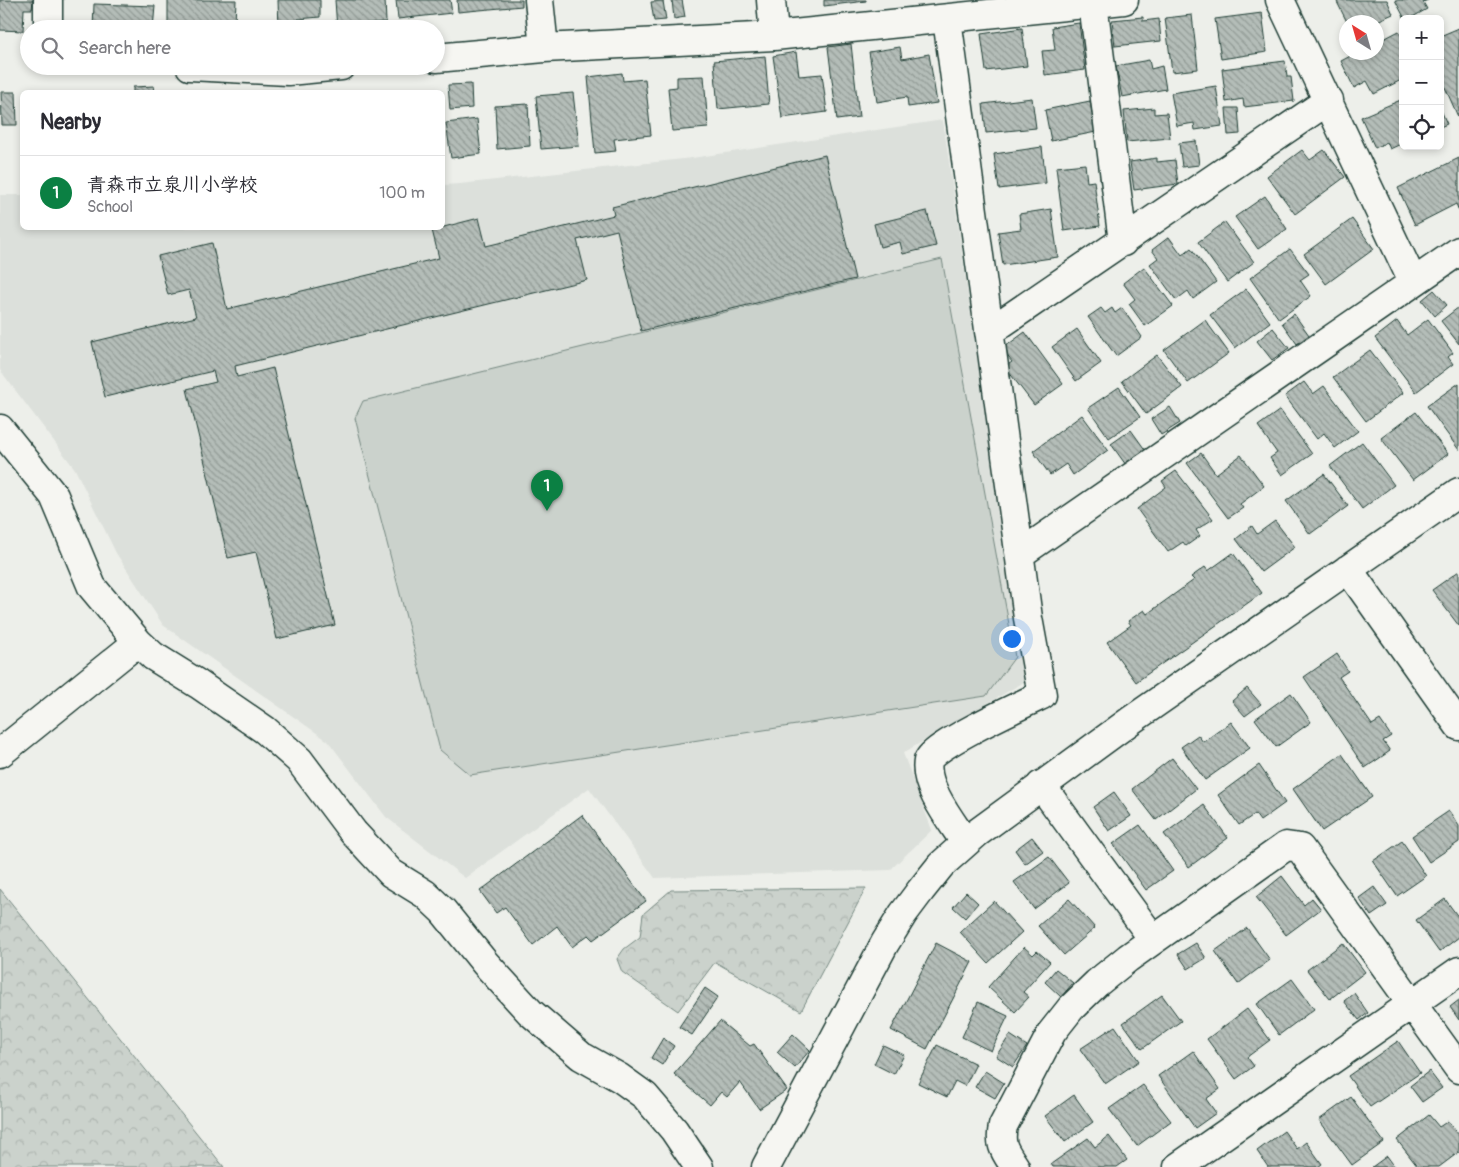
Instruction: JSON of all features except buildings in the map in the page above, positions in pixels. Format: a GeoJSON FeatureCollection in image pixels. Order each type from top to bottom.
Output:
{"type":"FeatureCollection","features":[{"type":"Feature","properties":{"kind":"street"},"geometry":{"type":"LineString","coordinates":[[48,0],[48,20]]}},
{"type":"Feature","properties":{"kind":"street"},"geometry":{"type":"LineString","coordinates":[[540,0],[544,48]]}},
{"type":"Feature","properties":{"kind":"street"},"geometry":{"type":"LineString","coordinates":[[771,0],[774,36]]}},
{"type":"Feature","properties":{"kind":"street"},"geometry":{"type":"LineString","coordinates":[[445,57],[544,48],[774,36],[1124,0]]}},
{"type":"Feature","properties":{"kind":"street"},"geometry":{"type":"LineString","coordinates":[[1280,0],[1329,100],[1413,282]]}},
{"type":"Feature","properties":{"kind":"street"},"geometry":{"type":"LineString","coordinates":[[1093,3],[1123,242]]}},
{"type":"Feature","properties":{"kind":"street"},"geometry":{"type":"LineString","coordinates":[[947,19],[1020,554],[1042,694],[956,738],[935,750],[928,759],[927,772],[931,785],[943,810],[965,842]]}},
{"type":"Feature","properties":{"kind":"street"},"geometry":{"type":"LineString","coordinates":[[989,332],[1329,100]]}},
{"type":"Feature","properties":{"kind":"street"},"geometry":{"type":"LineString","coordinates":[[1020,554],[1459,251]]}},
{"type":"Feature","properties":{"kind":"street"},"geometry":{"type":"LineString","coordinates":[[0,428],[54,496],[92,587],[138,642],[153,656],[265,730],[299,760],[353,832],[391,872],[425,894],[443,910],[485,963],[530,1012],[581,1056],[620,1078],[645,1096],[674,1130],[699,1167]]}},
{"type":"Feature","properties":{"kind":"street"},"geometry":{"type":"LineString","coordinates":[[766,1167],[885,943],[903,914],[941,865],[965,842],[1130,721],[1459,492]]}},
{"type":"Feature","properties":{"kind":"street"},"geometry":{"type":"LineString","coordinates":[[1348,569],[1459,726]]}},
{"type":"Feature","properties":{"kind":"street"},"geometry":{"type":"LineString","coordinates":[[0,753],[138,642]]}},
{"type":"Feature","properties":{"kind":"street"},"geometry":{"type":"LineString","coordinates":[[1041,786],[1153,940]]}},
{"type":"Feature","properties":{"kind":"street"},"geometry":{"type":"LineString","coordinates":[[1015,1167],[1002,1146],[1003,1126],[1052,1032],[1071,1008],[1097,983],[1153,940],[1286,846],[1300,848],[1459,1069]]}},
{"type":"Feature","properties":{"kind":"street"},"geometry":{"type":"LineString","coordinates":[[1178,1167],[1459,971]]}},
{"type":"Feature","properties":{"kind":"shaded area"},"geometry":{"type":"Polygon","coordinates":[[[943,120],[1024,682],[903,753],[932,830],[890,870],[655,878],[589,788],[465,878],[386,817],[328,741],[163,625],[116,553],[75,469],[0,370],[0,195],[20,195],[20,230],[445,230],[445,185],[692,158],[943,120]]]}},
{"type":"Feature","properties":{"kind":"green space"},"geometry":{"type":"Polygon","coordinates":[[[942,259],[1015,657],[986,696],[470,775],[440,750],[355,418],[363,401],[942,259]]]}},
{"type":"Feature","properties":{"kind":"green space"},"geometry":{"type":"Polygon","coordinates":[[[866,888],[801,1011],[715,962],[678,1011],[622,972],[617,959],[624,949],[640,937],[643,914],[671,890],[866,888]]]}},
{"type":"Feature","properties":{"kind":"green space"},"geometry":{"type":"Polygon","coordinates":[[[0,889],[224,1167],[0,1167],[0,889]]]}},
{"type":"Feature","properties":{"kind":"place","name":"青森市立泉川小学校"},"geometry":{"type":"Point","coordinates":[547,511]}}]}
